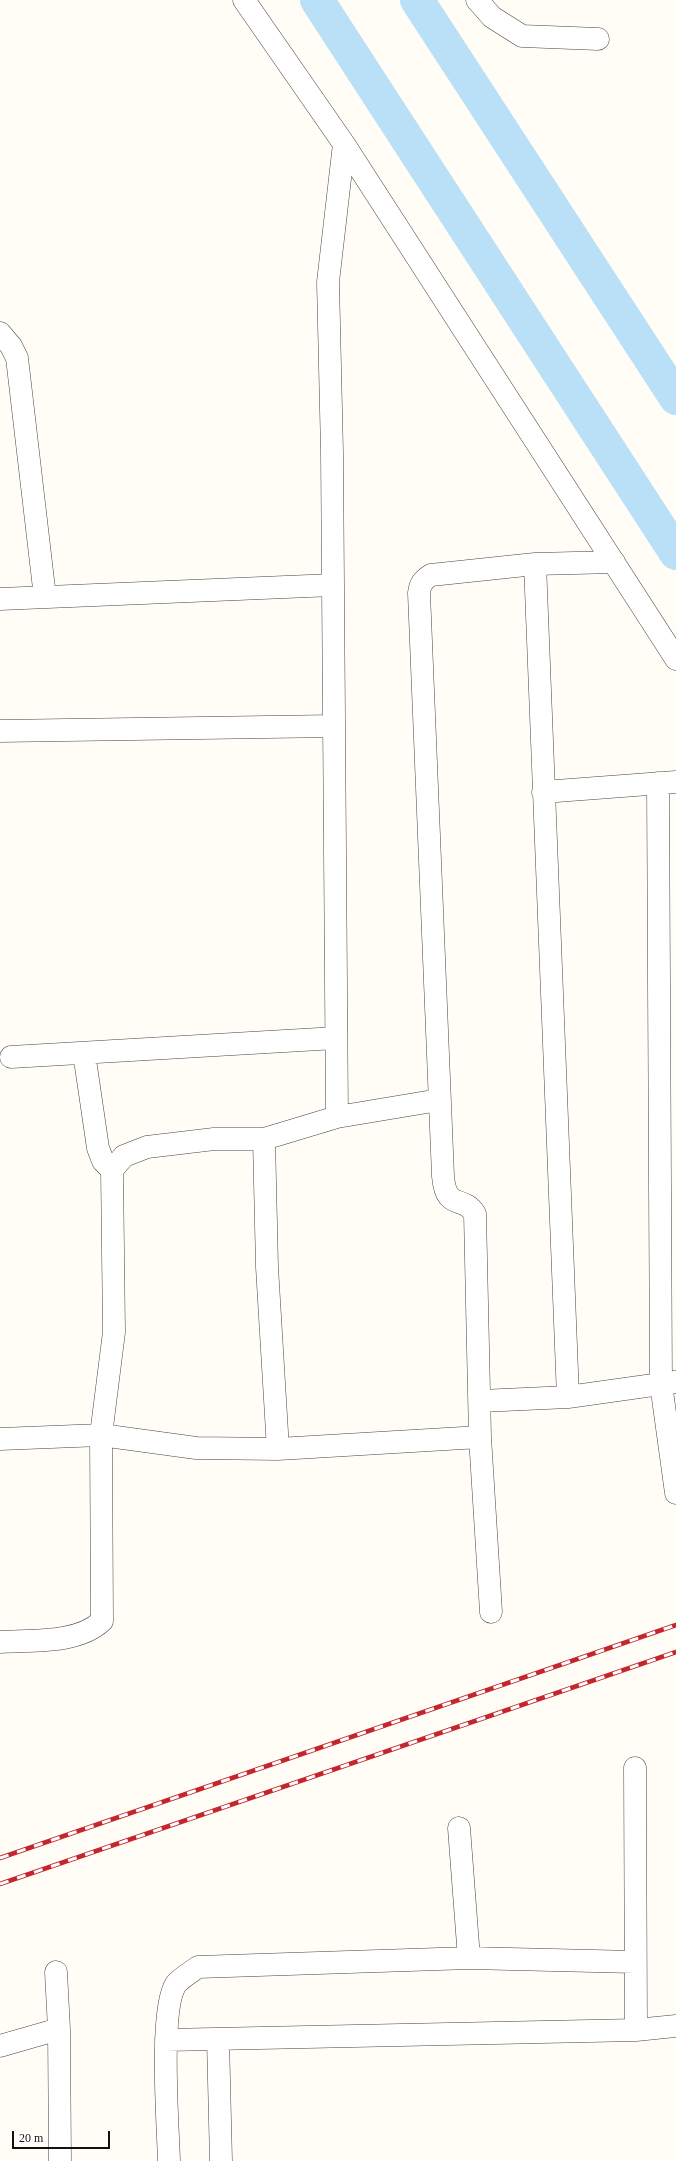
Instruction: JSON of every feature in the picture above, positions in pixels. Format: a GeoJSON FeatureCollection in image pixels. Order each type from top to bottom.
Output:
{"type":"FeatureCollection","features":[{"type":"Feature","properties":{"kind":"street"},"geometry":{"type":"LineString","coordinates":[[244,0],[344,144],[676,659]]}},
{"type":"Feature","properties":{"kind":"street"},"geometry":{"type":"LineString","coordinates":[[477,0],[492,17],[522,36],[598,39]]}},
{"type":"Feature","properties":{"kind":"street"},"geometry":{"type":"LineString","coordinates":[[337,1117],[333,585],[328,282],[344,144]]}},
{"type":"Feature","properties":{"kind":"street"},"geometry":{"type":"LineString","coordinates":[[0,334],[11,346],[16,358],[45,597]]}},
{"type":"Feature","properties":{"kind":"street"},"geometry":{"type":"LineString","coordinates":[[491,1612],[480,1437],[481,1401],[475,1214],[470,1208],[454,1202],[444,1190],[418,593],[420,586],[425,579],[431,575],[535,564],[614,562]]}},
{"type":"Feature","properties":{"kind":"street"},"geometry":{"type":"LineString","coordinates":[[535,564],[568,1397]]}},
{"type":"Feature","properties":{"kind":"street"},"geometry":{"type":"LineString","coordinates":[[0,599],[333,585]]}},
{"type":"Feature","properties":{"kind":"street"},"geometry":{"type":"LineString","coordinates":[[0,731],[334,726]]}},
{"type":"Feature","properties":{"kind":"street"},"geometry":{"type":"LineString","coordinates":[[543,792],[667,782],[669,1383],[676,1494]]}},
{"type":"Feature","properties":{"kind":"street"},"geometry":{"type":"LineString","coordinates":[[11,1057],[336,1038]]}},
{"type":"Feature","properties":{"kind":"street"},"geometry":{"type":"LineString","coordinates":[[84,1053],[98,1148],[103,1161],[112,1170]]}},
{"type":"Feature","properties":{"kind":"street"},"geometry":{"type":"LineString","coordinates":[[0,1642],[71,1637],[92,1630],[102,1622],[101,1435],[114,1332],[112,1170],[124,1156],[147,1147],[214,1139],[264,1139],[337,1117],[439,1100]]}},
{"type":"Feature","properties":{"kind":"street"},"geometry":{"type":"LineString","coordinates":[[264,1139],[267,1267],[278,1449]]}},
{"type":"Feature","properties":{"kind":"street"},"geometry":{"type":"LineString","coordinates":[[481,1401],[568,1397],[669,1383]]}},
{"type":"Feature","properties":{"kind":"street"},"geometry":{"type":"LineString","coordinates":[[0,1439],[101,1435],[196,1448],[278,1449],[480,1437]]}},
{"type":"Feature","properties":{"kind":"street"},"geometry":{"type":"LineString","coordinates":[[635,1768],[636,2030]]}},
{"type":"Feature","properties":{"kind":"street"},"geometry":{"type":"LineString","coordinates":[[459,1828],[469,1958]]}},
{"type":"Feature","properties":{"kind":"street"},"geometry":{"type":"LineString","coordinates":[[169,2161],[166,2040],[168,2009],[176,1984],[198,1967],[469,1958],[635,1962]]}},
{"type":"Feature","properties":{"kind":"street"},"geometry":{"type":"LineString","coordinates":[[56,1972],[59,2029],[60,2161]]}},
{"type":"Feature","properties":{"kind":"street"},"geometry":{"type":"LineString","coordinates":[[166,2040],[636,2030],[676,2026]]}},
{"type":"Feature","properties":{"kind":"street"},"geometry":{"type":"LineString","coordinates":[[0,2046],[59,2029]]}},
{"type":"Feature","properties":{"kind":"street"},"geometry":{"type":"LineString","coordinates":[[218,2039],[221,2161]]}},
{"type":"Feature","properties":{"kind":"waterway"},"geometry":{"type":"LineString","coordinates":[[317,0],[676,553]]}},
{"type":"Feature","properties":{"kind":"waterway"},"geometry":{"type":"LineString","coordinates":[[417,0],[676,398]]}},
{"type":"Feature","properties":{"kind":"railway"},"geometry":{"type":"LineString","coordinates":[[0,1858],[676,1625]]}},
{"type":"Feature","properties":{"kind":"railway"},"geometry":{"type":"LineString","coordinates":[[0,1884],[676,1652]]}}]}
